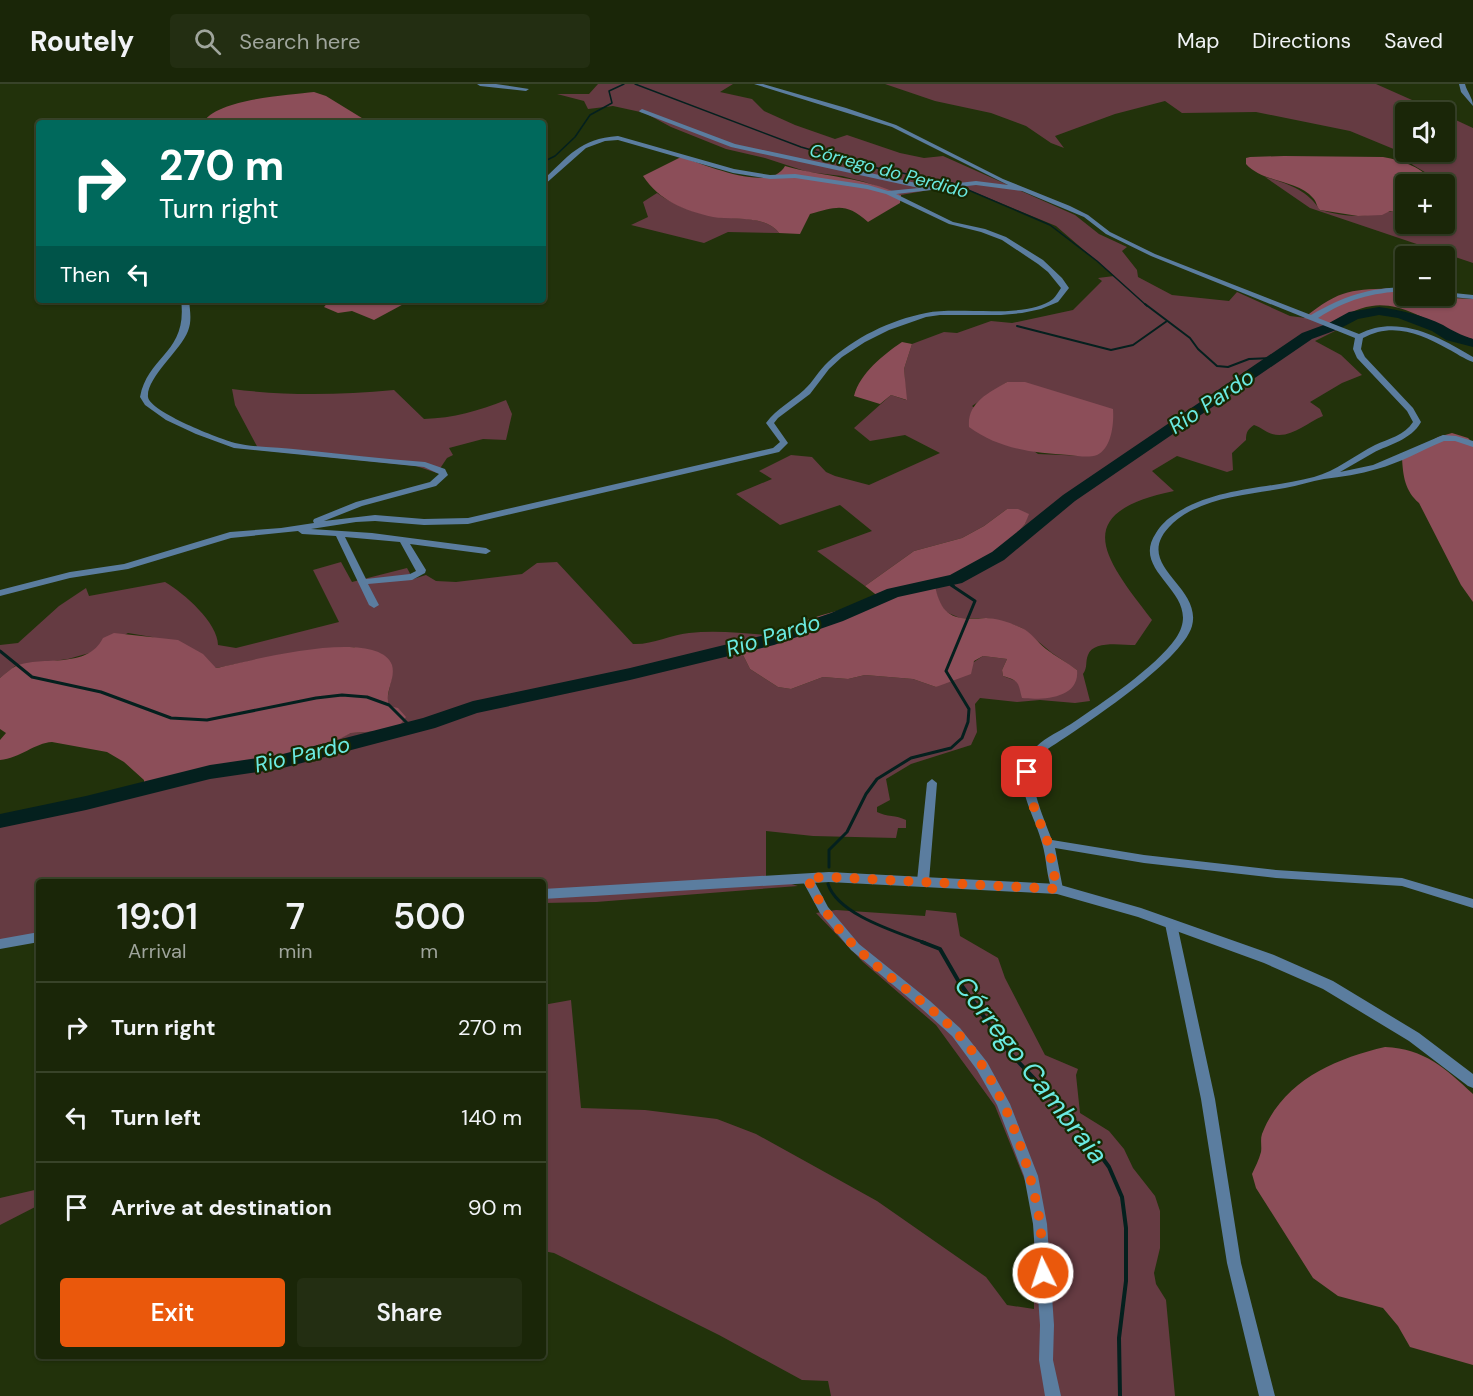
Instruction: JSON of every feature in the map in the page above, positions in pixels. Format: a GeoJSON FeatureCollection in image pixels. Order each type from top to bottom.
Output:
{"type":"FeatureCollection","features":[{"type":"Feature","properties":{"kind":"street"},"geometry":{"type":"LineString","coordinates":[[480,84],[500,88],[526,89]]}},
{"type":"Feature","properties":{"kind":"street"},"geometry":{"type":"LineString","coordinates":[[757,84],[894,126],[1023,189],[1077,212],[1108,233],[1184,268],[1328,322],[1359,337]]}},
{"type":"Feature","properties":{"kind":"street"},"geometry":{"type":"LineString","coordinates":[[1462,84],[1464,92],[1473,104]]}},
{"type":"Feature","properties":{"kind":"street"},"geometry":{"type":"LineString","coordinates":[[642,111],[733,146],[933,188]]}},
{"type":"Feature","properties":{"kind":"street"},"geometry":{"type":"LineString","coordinates":[[0,593],[70,575],[125,567],[230,535],[281,531],[375,518],[424,522],[468,521],[763,454],[776,450],[784,443],[770,423],[775,416],[782,408],[811,388],[828,366],[864,337],[929,314],[947,311],[1018,311],[1049,304],[1062,294],[1065,288],[1062,282],[1041,263],[991,233],[955,225],[888,193],[868,187],[795,176],[770,177],[733,171],[618,138],[598,140],[582,146],[546,181]]}},
{"type":"Feature","properties":{"kind":"street"},"geometry":{"type":"LineString","coordinates":[[888,193],[976,183],[1023,189]]}},
{"type":"Feature","properties":{"kind":"street"},"geometry":{"type":"LineString","coordinates":[[1314,317],[1341,300],[1356,294],[1395,290]]}},
{"type":"Feature","properties":{"kind":"street"},"geometry":{"type":"LineString","coordinates":[[1455,295],[1473,297]]}},
{"type":"Feature","properties":{"kind":"street"},"geometry":{"type":"LineString","coordinates":[[186,303],[189,320],[175,348],[146,389],[144,398],[148,406],[161,415],[234,445],[425,465],[442,471],[444,475],[433,484],[359,504],[306,526]]}},
{"type":"Feature","properties":{"kind":"street"},"geometry":{"type":"LineString","coordinates":[[1318,478],[1329,475],[1368,451],[1408,433],[1417,422],[1410,410],[1361,358],[1357,349],[1359,337],[1369,329],[1398,328],[1436,340],[1473,360]]}},
{"type":"Feature","properties":{"kind":"street"},"geometry":{"type":"LineString","coordinates":[[1057,889],[1048,843],[1033,805],[1027,772],[1032,759],[1041,748],[1117,697],[1177,645],[1187,628],[1190,611],[1184,598],[1153,557],[1153,544],[1164,526],[1180,514],[1198,505],[1252,490],[1362,471],[1443,438],[1473,444]]}},
{"type":"Feature","properties":{"kind":"street"},"geometry":{"type":"LineString","coordinates":[[281,531],[339,534],[486,551]]}},
{"type":"Feature","properties":{"kind":"street"},"geometry":{"type":"LineString","coordinates":[[339,534],[374,605]]}},
{"type":"Feature","properties":{"kind":"street"},"geometry":{"type":"LineString","coordinates":[[362,582],[412,577],[420,573],[421,570],[404,542]]}},
{"type":"Feature","properties":{"kind":"street"},"geometry":{"type":"LineString","coordinates":[[923,881],[932,783]]}},
{"type":"Feature","properties":{"kind":"street"},"geometry":{"type":"LineString","coordinates":[[1048,843],[1144,859],[1276,874],[1402,882],[1473,904]]}},
{"type":"Feature","properties":{"kind":"street"},"geometry":{"type":"LineString","coordinates":[[546,894],[829,877],[1057,889],[1104,901],[1171,924],[1269,959],[1328,985],[1414,1037],[1458,1068],[1473,1082]]}},
{"type":"Feature","properties":{"kind":"street"},"geometry":{"type":"LineString","coordinates":[[807,878],[824,910],[855,947],[956,1032],[982,1066],[1003,1104],[1030,1176],[1040,1224],[1047,1325],[1046,1360],[1053,1396]]}},
{"type":"Feature","properties":{"kind":"street"},"geometry":{"type":"LineString","coordinates":[[1171,924],[1208,1099],[1234,1263],[1267,1396]]}},
{"type":"Feature","properties":{"kind":"street"},"geometry":{"type":"LineString","coordinates":[[0,944],[36,938]]}},
{"type":"Feature","properties":{"kind":"shaded area"},"geometry":{"type":"Polygon","coordinates":[[[598,84],[733,84],[720,92],[752,99],[764,111],[835,139],[847,135],[900,153],[924,158],[943,156],[1075,215],[1099,234],[1127,247],[1122,251],[1137,270],[1138,277],[1172,295],[1229,301],[1237,292],[1290,316],[1306,318],[1339,329],[1315,341],[1341,355],[1362,375],[1342,383],[1310,402],[1320,409],[1323,416],[1298,430],[1279,435],[1252,426],[1247,433],[1246,440],[1232,453],[1233,470],[1227,472],[1177,456],[1152,471],[1174,491],[1140,500],[1119,512],[1108,525],[1105,541],[1110,558],[1121,577],[1152,620],[1135,645],[1108,644],[1091,650],[1083,674],[1090,701],[1017,702],[980,698],[975,704],[977,732],[971,745],[911,764],[886,779],[890,800],[877,807],[877,812],[906,820],[906,828],[898,828],[896,838],[813,836],[766,831],[766,876],[798,886],[596,902],[546,903],[546,879],[36,879],[36,941],[0,947],[0,815],[67,803],[144,785],[195,778],[247,762],[293,758],[351,733],[396,730],[393,708],[389,706],[387,700],[392,676],[354,647],[280,655],[216,668],[152,637],[128,633],[93,652],[68,659],[15,666],[0,678],[0,645],[18,643],[59,606],[86,588],[89,596],[165,582],[199,609],[217,636],[218,645],[236,648],[339,622],[313,570],[341,562],[352,582],[407,568],[413,579],[426,575],[436,581],[456,582],[522,574],[537,563],[557,562],[633,644],[699,632],[766,635],[740,649],[750,669],[778,687],[791,689],[823,677],[848,679],[865,675],[913,679],[936,687],[983,656],[1007,659],[1002,670],[1003,676],[1020,685],[1077,670],[1022,628],[988,618],[960,618],[946,612],[939,602],[934,586],[998,551],[1025,524],[1028,514],[1007,509],[984,526],[962,538],[914,551],[865,586],[817,551],[872,531],[840,505],[780,525],[736,494],[772,479],[759,471],[791,455],[812,457],[826,472],[869,485],[940,453],[905,435],[870,441],[854,428],[891,395],[906,400],[904,369],[912,344],[944,332],[957,333],[991,321],[1012,323],[1073,310],[1102,281],[1098,278],[1114,276],[1056,226],[974,192],[952,186],[901,195],[865,182],[842,176],[808,172],[765,158],[726,149],[671,127],[645,113],[613,106],[588,109],[584,101],[557,94],[589,94],[598,84]],[[1007,382],[972,406],[1038,454],[1085,456],[1007,382]]]}},
{"type":"Feature","properties":{"kind":"shaded area"},"geometry":{"type":"Polygon","coordinates":[[[885,84],[1376,84],[1416,102],[1395,102],[1395,150],[1350,131],[1256,112],[1182,113],[1165,101],[1115,114],[1055,136],[1064,148],[1051,143],[1026,126],[991,113],[935,101],[885,84]]]}},
{"type":"Feature","properties":{"kind":"shaded area"},"geometry":{"type":"Polygon","coordinates":[[[314,92],[326,96],[365,120],[206,120],[222,108],[271,97],[314,92]]]}},
{"type":"Feature","properties":{"kind":"shaded area"},"geometry":{"type":"Polygon","coordinates":[[[1455,120],[1473,128],[1473,263],[1455,257],[1455,246],[1423,246],[1310,208],[1265,177],[1303,192],[1320,210],[1358,216],[1395,212],[1395,234],[1455,234],[1455,174],[1428,174],[1410,162],[1455,162],[1455,120]]]}},
{"type":"Feature","properties":{"kind":"shaded area"},"geometry":{"type":"Polygon","coordinates":[[[681,157],[736,175],[766,177],[777,174],[785,166],[873,184],[901,195],[900,203],[868,222],[847,209],[827,209],[810,214],[800,234],[779,233],[766,223],[748,219],[713,217],[682,208],[657,192],[643,176],[681,157]]]}},
{"type":"Feature","properties":{"kind":"shaded area"},"geometry":{"type":"Polygon","coordinates":[[[1383,157],[1412,166],[1425,174],[1395,174],[1395,212],[1358,216],[1320,210],[1307,192],[1253,170],[1246,164],[1246,158],[1383,157]]]}},
{"type":"Feature","properties":{"kind":"shaded area"},"geometry":{"type":"Polygon","coordinates":[[[657,193],[691,210],[713,216],[766,223],[779,233],[728,232],[704,243],[631,225],[648,217],[643,202],[657,193]]]}},
{"type":"Feature","properties":{"kind":"shaded area"},"geometry":{"type":"Polygon","coordinates":[[[1395,288],[1395,306],[1455,306],[1455,298],[1473,299],[1473,339],[1452,334],[1421,316],[1391,306],[1366,307],[1328,324],[1304,318],[1338,296],[1369,289],[1395,288]]]}},
{"type":"Feature","properties":{"kind":"shaded area"},"geometry":{"type":"Polygon","coordinates":[[[327,303],[405,303],[374,320],[352,311],[338,313],[324,307],[327,303]]]}},
{"type":"Feature","properties":{"kind":"shaded area"},"geometry":{"type":"Polygon","coordinates":[[[902,342],[912,344],[904,369],[907,400],[891,395],[880,404],[854,396],[867,372],[902,342]]]}},
{"type":"Feature","properties":{"kind":"shaded area"},"geometry":{"type":"Polygon","coordinates":[[[1007,382],[1025,382],[1113,409],[1112,428],[1106,447],[1097,455],[1091,456],[1029,451],[1004,445],[969,427],[971,411],[975,405],[1007,382]]]}},
{"type":"Feature","properties":{"kind":"shaded area"},"geometry":{"type":"Polygon","coordinates":[[[232,389],[313,394],[394,390],[424,419],[466,413],[506,400],[512,414],[506,440],[483,439],[449,448],[453,455],[447,458],[437,473],[416,466],[259,450],[235,405],[232,389]]]}},
{"type":"Feature","properties":{"kind":"shaded area"},"geometry":{"type":"Polygon","coordinates":[[[1452,433],[1468,438],[1473,443],[1473,602],[1461,585],[1419,503],[1408,488],[1403,471],[1402,458],[1438,437],[1452,433]]]}},
{"type":"Feature","properties":{"kind":"shaded area"},"geometry":{"type":"Polygon","coordinates":[[[1007,509],[1018,509],[1029,514],[1025,524],[998,551],[935,586],[938,597],[946,611],[952,615],[995,619],[1026,630],[1046,649],[1077,670],[1076,680],[1066,692],[1049,698],[1022,698],[1017,683],[1003,676],[1002,670],[1007,659],[983,656],[974,661],[971,674],[936,687],[913,679],[865,675],[848,679],[823,677],[791,689],[778,687],[750,669],[740,649],[774,632],[810,619],[846,608],[884,601],[865,586],[914,551],[962,538],[984,526],[1007,509]]]}},
{"type":"Feature","properties":{"kind":"shaded area"},"geometry":{"type":"Polygon","coordinates":[[[114,633],[178,640],[203,654],[216,668],[310,650],[338,647],[363,648],[381,654],[392,665],[389,706],[398,708],[406,717],[396,730],[351,733],[316,751],[293,758],[247,762],[195,778],[144,785],[144,780],[124,762],[107,752],[52,742],[0,760],[0,740],[6,733],[0,729],[0,678],[14,667],[27,663],[76,658],[96,648],[103,638],[114,633]]]}},
{"type":"Feature","properties":{"kind":"shaded area"},"geometry":{"type":"Polygon","coordinates":[[[836,910],[925,916],[926,910],[956,913],[960,936],[998,958],[1005,978],[1045,1055],[1078,1069],[1076,1075],[1080,1113],[1109,1131],[1124,1149],[1133,1168],[1155,1196],[1160,1211],[1160,1248],[1154,1273],[1156,1284],[1166,1300],[1175,1396],[831,1396],[828,1381],[802,1380],[719,1335],[554,1253],[546,1252],[546,1004],[571,1000],[581,1108],[645,1110],[717,1119],[756,1134],[877,1201],[986,1277],[1007,1305],[1034,1309],[1034,1203],[995,1106],[936,1025],[863,962],[816,913],[836,910]]]}},
{"type":"Feature","properties":{"kind":"shaded area"},"geometry":{"type":"Polygon","coordinates":[[[1385,1047],[1423,1056],[1443,1068],[1473,1094],[1473,1365],[1410,1347],[1398,1326],[1383,1308],[1338,1296],[1313,1278],[1256,1188],[1252,1174],[1261,1152],[1262,1134],[1282,1100],[1296,1087],[1329,1066],[1385,1047]]]}},
{"type":"Feature","properties":{"kind":"shaded area"},"geometry":{"type":"Polygon","coordinates":[[[36,1190],[36,1207],[0,1225],[0,1198],[36,1190]]]}},
{"type":"Feature","properties":{"kind":"waterway"},"geometry":{"type":"LineString","coordinates":[[546,160],[555,156],[575,137],[590,115],[612,103],[609,91],[624,84]]}},
{"type":"Feature","properties":{"kind":"waterway","name":"Córrego do Perdido"},"geometry":{"type":"LineString","coordinates":[[635,84],[801,147],[867,166],[952,183],[1050,225],[1097,261],[1147,306]]}},
{"type":"Feature","properties":{"kind":"waterway","name":"Córrego do Perdido"},"geometry":{"type":"LineString","coordinates":[[1145,304],[1190,338],[1198,349],[1217,366],[1228,367],[1249,359],[1275,358]]}},
{"type":"Feature","properties":{"kind":"waterway","name":"Rio Pardo"},"geometry":{"type":"LineString","coordinates":[[0,821],[86,803],[210,772],[279,762],[428,723],[473,707],[630,674],[774,639],[837,617],[893,593],[956,579],[998,556],[1069,498],[1267,362],[1291,349],[1307,336],[1334,326],[1354,315],[1379,311],[1401,314],[1437,328],[1451,337],[1473,343]]}},
{"type":"Feature","properties":{"kind":"waterway"},"geometry":{"type":"LineString","coordinates":[[1017,326],[1111,350],[1133,345],[1167,321]]}},
{"type":"Feature","properties":{"kind":"waterway","name":"Córrego Cambraia"},"geometry":{"type":"LineString","coordinates":[[946,581],[954,586]]}},
{"type":"Feature","properties":{"kind":"waterway","name":"Córrego Cambraia"},"geometry":{"type":"LineString","coordinates":[[829,867],[829,850],[847,832],[866,794],[877,779],[911,758],[951,748],[962,738],[968,722],[969,709],[946,671],[975,601],[951,585]]}},
{"type":"Feature","properties":{"kind":"waterway"},"geometry":{"type":"LineString","coordinates":[[0,651],[32,677],[101,692],[171,718],[207,720],[342,695],[367,697],[389,705],[411,727]]}},
{"type":"Feature","properties":{"kind":"waterway","name":"Córrego Cambraia"},"geometry":{"type":"LineString","coordinates":[[828,884],[843,905],[856,913],[885,928],[925,943]]}},
{"type":"Feature","properties":{"kind":"waterway","name":"Córrego Cambraia"},"geometry":{"type":"LineString","coordinates":[[922,942],[940,949],[959,982],[1010,1053],[1079,1126],[1109,1167],[1122,1197],[1126,1228],[1126,1281],[1119,1338],[1120,1396]]}},
{"type":"Feature","properties":{"kind":"route"},"geometry":{"type":"LineString","coordinates":[[1027,772],[1033,805],[1048,843],[1057,889],[923,881],[807,878],[824,910],[855,947],[956,1032],[982,1066],[1003,1104],[1030,1176],[1040,1224],[1043,1273]]}}]}
